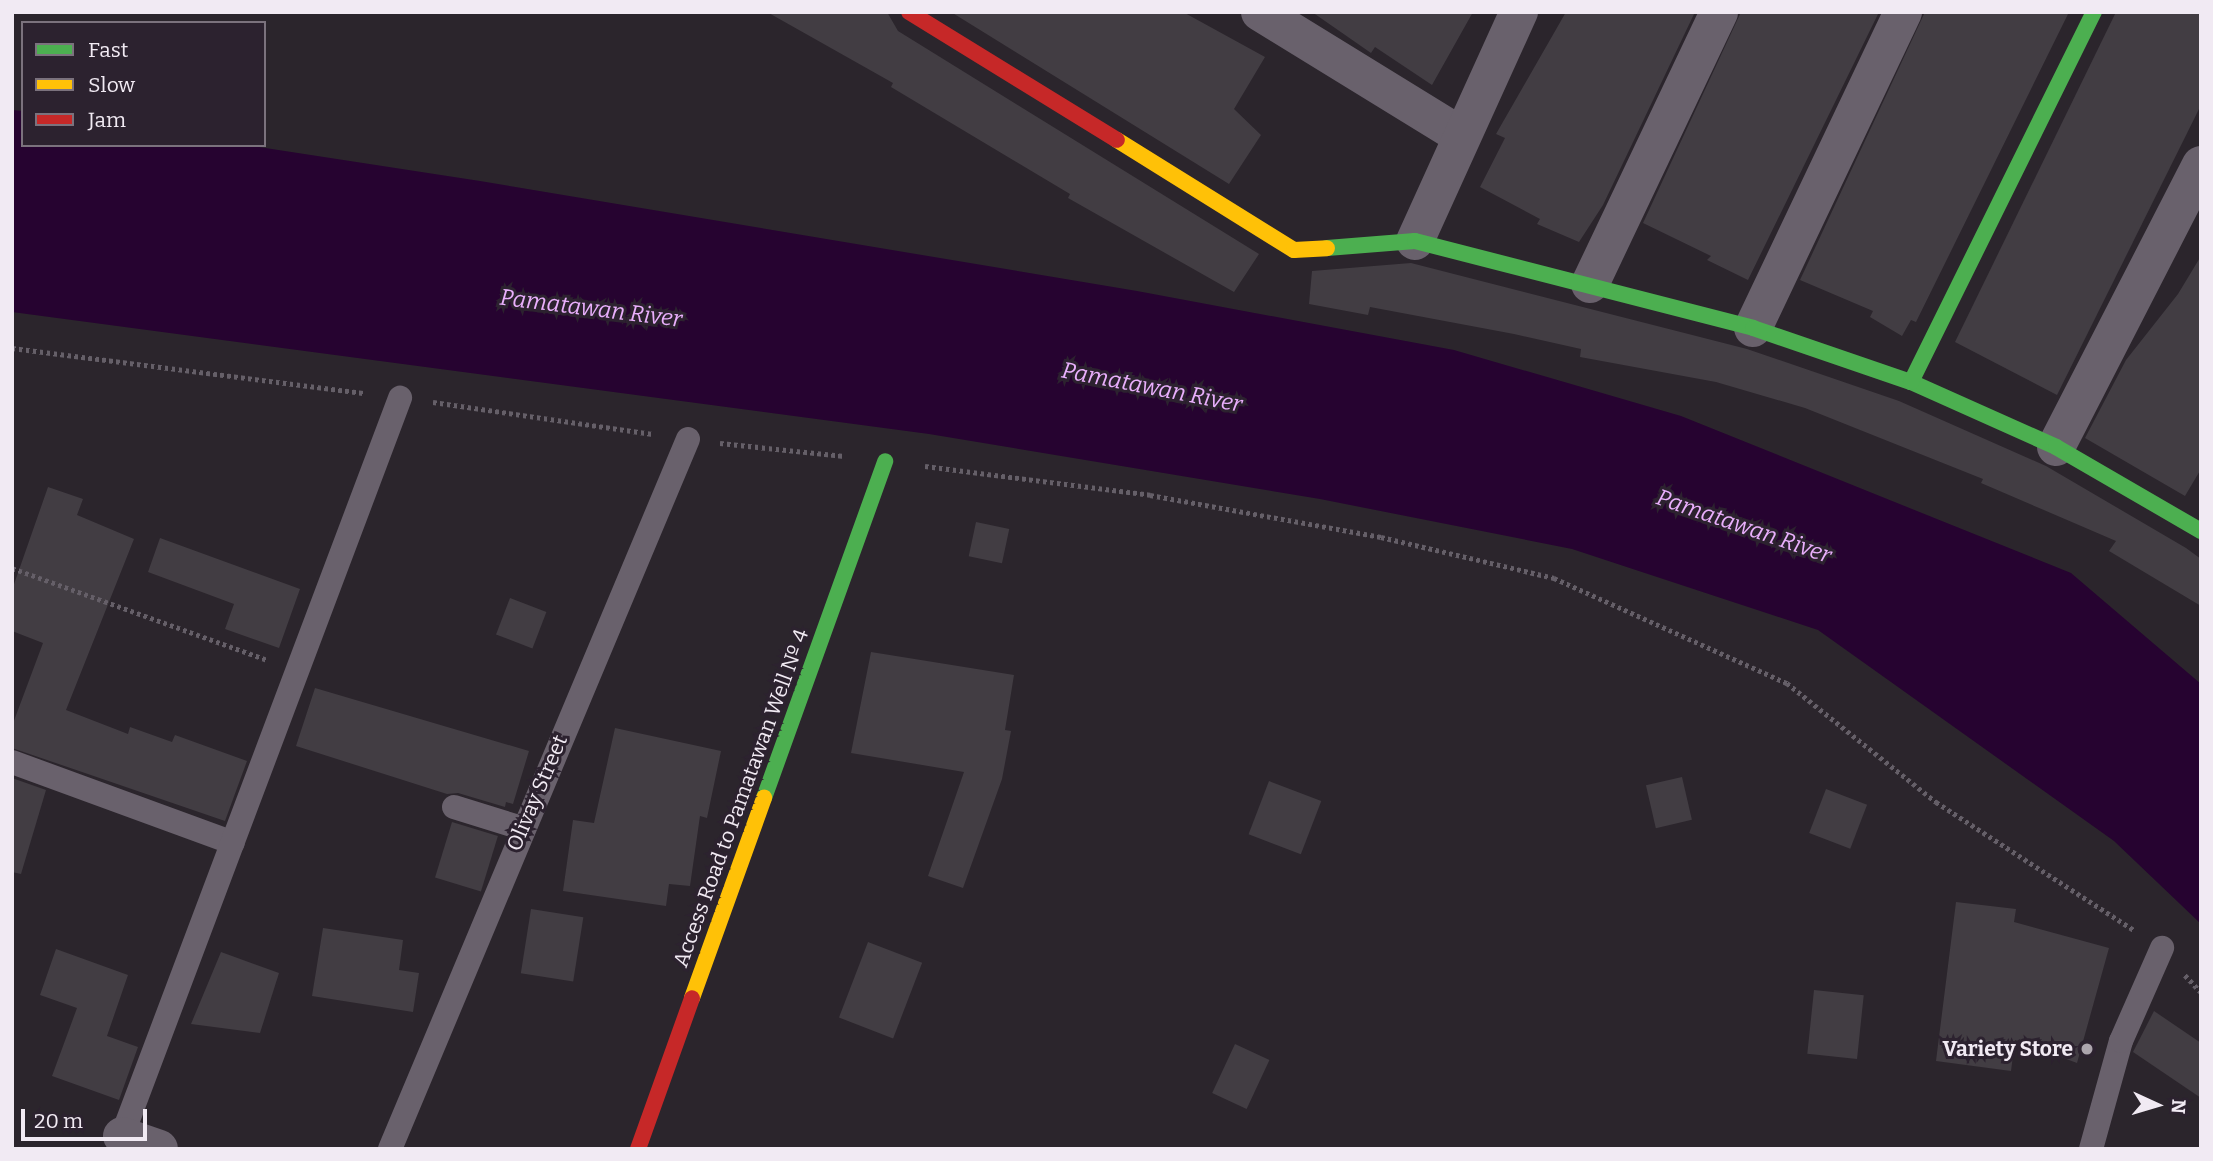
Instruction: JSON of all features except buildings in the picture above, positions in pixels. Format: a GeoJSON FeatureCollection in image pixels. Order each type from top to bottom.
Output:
{"type":"FeatureCollection","features":[{"type":"Feature","properties":{"kind":"street"},"geometry":{"type":"LineString","coordinates":[[909,12],[1294,250],[1415,241],[1753,328],[1912,382],[2056,447],[2201,530]]}},
{"type":"Feature","properties":{"kind":"street"},"geometry":{"type":"LineString","coordinates":[[1260,12],[1460,135]]}},
{"type":"Feature","properties":{"kind":"street"},"geometry":{"type":"LineString","coordinates":[[1415,241],[1460,135],[1520,12]]}},
{"type":"Feature","properties":{"kind":"street"},"geometry":{"type":"LineString","coordinates":[[1590,284],[1719,12]]}},
{"type":"Feature","properties":{"kind":"street"},"geometry":{"type":"LineString","coordinates":[[1753,328],[1903,12]]}},
{"type":"Feature","properties":{"kind":"street"},"geometry":{"type":"LineString","coordinates":[[1912,382],[2094,12]]}},
{"type":"Feature","properties":{"kind":"street"},"geometry":{"type":"LineString","coordinates":[[2056,447],[2187,226],[2201,165]]}},
{"type":"Feature","properties":{"kind":"street","name":"Access Road to Pamatawan Well № 4"},"geometry":{"type":"LineString","coordinates":[[638,1149],[885,461]]}},
{"type":"Feature","properties":{"kind":"street"},"geometry":{"type":"LineString","coordinates":[[122,1136],[159,1149]]}},
{"type":"Feature","properties":{"kind":"lane"},"geometry":{"type":"LineString","coordinates":[[122,1136],[400,398]]}},
{"type":"Feature","properties":{"kind":"lane","name":"Olivay Street"},"geometry":{"type":"LineString","coordinates":[[390,1149],[522,828],[688,439]]}},
{"type":"Feature","properties":{"kind":"lane"},"geometry":{"type":"LineString","coordinates":[[12,762],[233,843]]}},
{"type":"Feature","properties":{"kind":"lane"},"geometry":{"type":"LineString","coordinates":[[454,807],[522,828]]}},
{"type":"Feature","properties":{"kind":"lane"},"geometry":{"type":"LineString","coordinates":[[2091,1149],[2120,1041],[2162,948]]}},
{"type":"Feature","properties":{"kind":"path"},"geometry":{"type":"LineString","coordinates":[[12,348],[400,398],[688,439],[1150,495],[1381,537],[1555,578],[1787,683],[1936,802],[2162,948],[2201,992]]}},
{"type":"Feature","properties":{"kind":"path"},"geometry":{"type":"LineString","coordinates":[[12,568],[298,671]]}},
{"type":"Feature","properties":{"kind":"water","name":"Pamatawan River"},"geometry":{"type":"Polygon","coordinates":[[[12,110],[21,111],[21,147],[259,147],[480,181],[1137,291],[1454,350],[1681,416],[2071,573],[2201,684],[2201,924],[2114,841],[1818,630],[1572,549],[1320,499],[929,434],[12,312],[12,110]]]}},
{"type":"Feature","properties":{"kind":"traffic: fast"},"geometry":{"type":"LineString","coordinates":[[1911,382],[2094,12]]}},
{"type":"Feature","properties":{"kind":"traffic: fast"},"geometry":{"type":"LineString","coordinates":[[1327,248],[1415,241],[1753,328],[1911,382],[2056,447],[2201,531]]}},
{"type":"Feature","properties":{"kind":"traffic: fast"},"geometry":{"type":"LineString","coordinates":[[764,798],[885,461]]}},
{"type":"Feature","properties":{"kind":"traffic: slow"},"geometry":{"type":"LineString","coordinates":[[1117,140],[1294,250],[1327,248]]}},
{"type":"Feature","properties":{"kind":"traffic: slow"},"geometry":{"type":"LineString","coordinates":[[692,998],[764,798]]}},
{"type":"Feature","properties":{"kind":"traffic: jam"},"geometry":{"type":"LineString","coordinates":[[909,12],[1117,140]]}},
{"type":"Feature","properties":{"kind":"traffic: jam"},"geometry":{"type":"LineString","coordinates":[[638,1149],[692,998]]}},
{"type":"Feature","properties":{"kind":"place","name":"Variety Store"},"geometry":{"type":"Point","coordinates":[2087,1049]}}]}
